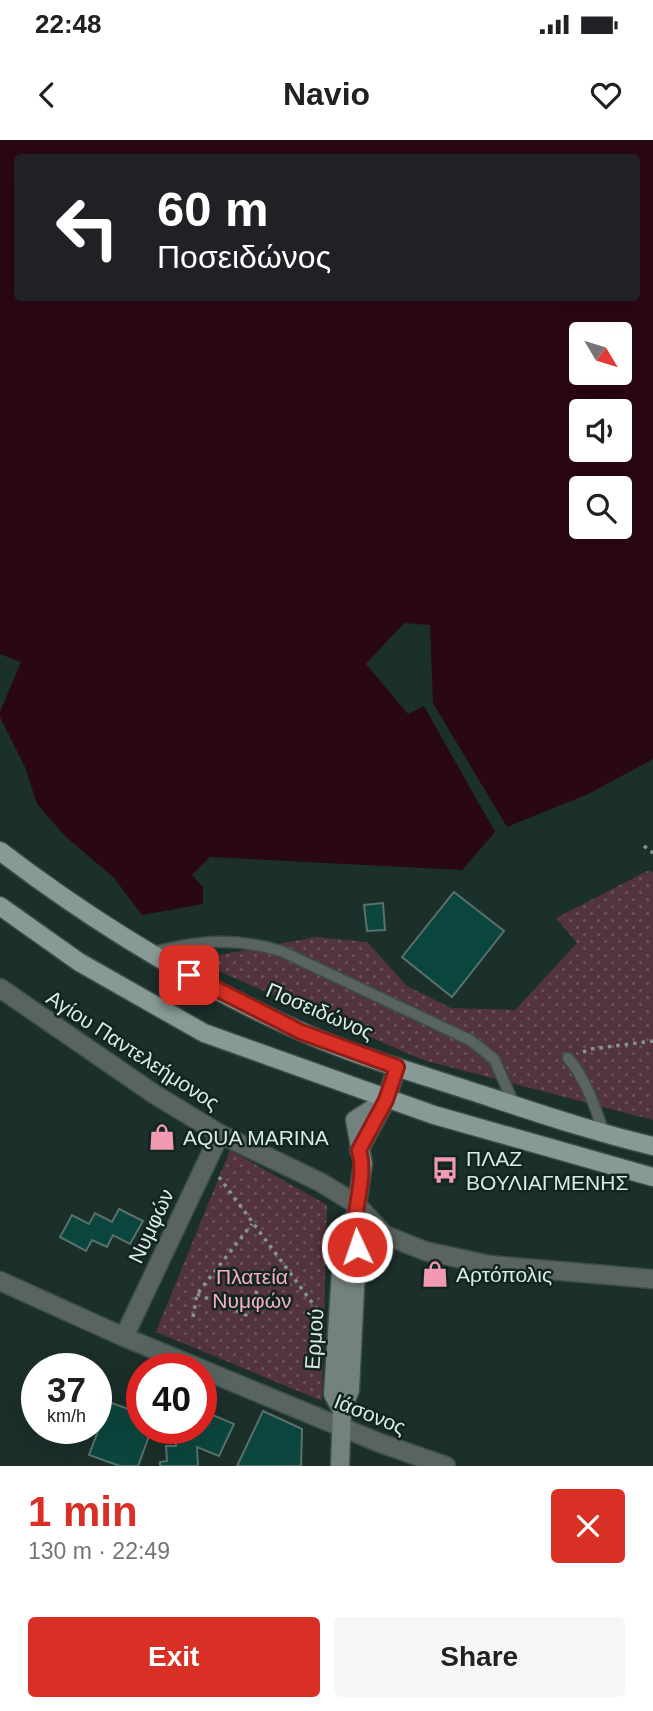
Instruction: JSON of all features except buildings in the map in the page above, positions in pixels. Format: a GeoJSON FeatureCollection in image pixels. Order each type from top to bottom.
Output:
{"type":"FeatureCollection","features":[{"type":"Feature","properties":{"kind":"main road","name":"Ποσειδώνος"},"geometry":{"type":"LineString","coordinates":[[0,851],[49,889],[150,954],[301,1032],[397,1067],[605,1134],[653,1146]]}},
{"type":"Feature","properties":{"kind":"main road"},"geometry":{"type":"LineString","coordinates":[[0,906],[79,962],[204,1033],[386,1100],[653,1177]]}},
{"type":"Feature","properties":{"kind":"street","name":"Αγίου Παντελεήμονος"},"geometry":{"type":"LineString","coordinates":[[0,988],[154,1094],[220,1134],[320,1182],[356,1204],[385,1235],[425,1251],[490,1265],[653,1279]]}},
{"type":"Feature","properties":{"kind":"street","name":"Ερμού"},"geometry":{"type":"LineString","coordinates":[[340,1466],[342,1418],[350,1390],[357,1247],[353,1231],[363,1164],[359,1150],[386,1100],[397,1067]]}},
{"type":"Feature","properties":{"kind":"street","name":"Νυμφών"},"geometry":{"type":"LineString","coordinates":[[124,1338],[220,1134]]}},
{"type":"Feature","properties":{"kind":"street","name":"Ερμού"},"geometry":{"type":"LineString","coordinates":[[342,1418],[332,1394],[343,1242],[353,1231]]}},
{"type":"Feature","properties":{"kind":"street","name":"Ιάσονος"},"geometry":{"type":"LineString","coordinates":[[0,1281],[161,1353]]}},
{"type":"Feature","properties":{"kind":"street","name":"Ιάσονος"},"geometry":{"type":"LineString","coordinates":[[217,1375],[342,1418],[380,1443],[446,1466]]}},
{"type":"Feature","properties":{"kind":"lane"},"geometry":{"type":"LineString","coordinates":[[150,954],[183,944],[211,941],[257,944],[281,951],[470,1040],[494,1059],[515,1105]]}},
{"type":"Feature","properties":{"kind":"lane"},"geometry":{"type":"LineString","coordinates":[[568,1058],[576,1067],[590,1094],[605,1134]]}},
{"type":"Feature","properties":{"kind":"path"},"geometry":{"type":"LineString","coordinates":[[644,846],[653,853]]}},
{"type":"Feature","properties":{"kind":"path"},"geometry":{"type":"LineString","coordinates":[[568,1058],[591,1049],[653,1041]]}},
{"type":"Feature","properties":{"kind":"path"},"geometry":{"type":"LineString","coordinates":[[207,1160],[337,1336]]}},
{"type":"Feature","properties":{"kind":"path"},"geometry":{"type":"LineString","coordinates":[[193,1317],[197,1294],[253,1224]]}},
{"type":"Feature","properties":{"kind":"path"},"geometry":{"type":"LineString","coordinates":[[197,1294],[246,1315],[257,1291]]}},
{"type":"Feature","properties":{"kind":"green space"},"geometry":{"type":"Polygon","coordinates":[[[647,871],[653,872],[653,1120],[423,1060],[193,960],[316,937],[367,942],[407,986],[451,1008],[515,1010],[577,943],[556,918],[647,871]]]}},
{"type":"Feature","properties":{"kind":"green space","name":"Πλατεία Νυμφών"},"geometry":{"type":"Polygon","coordinates":[[[230,1150],[327,1205],[322,1401],[217,1357],[217,1353],[207,1353],[156,1332],[230,1150]]]}},
{"type":"Feature","properties":{"kind":"shaded area"},"geometry":{"type":"Polygon","coordinates":[[[0,140],[653,140],[653,759],[588,794],[507,827],[433,703],[430,625],[404,623],[366,664],[408,714],[424,706],[495,832],[462,870],[210,857],[192,875],[203,887],[203,904],[142,915],[114,878],[65,836],[37,804],[25,767],[0,712],[21,662],[0,654],[0,140]]]}},
{"type":"Feature","properties":{"kind":"place","name":"AQUA MARINA"},"geometry":{"type":"Point","coordinates":[162,1137]}},
{"type":"Feature","properties":{"kind":"place","name":"ΠΛΑΖ ΒΟΥΛΙΑΓΜΕΝΗΣ"},"geometry":{"type":"Point","coordinates":[445,1170]}},
{"type":"Feature","properties":{"kind":"place","name":"Αρτόπολις"},"geometry":{"type":"Point","coordinates":[435,1274]}},
{"type":"Feature","properties":{"kind":"route"},"geometry":{"type":"LineString","coordinates":[[189,975],[301,1032],[397,1067],[386,1100],[359,1150],[363,1164],[353,1231],[357,1247]]}}]}
